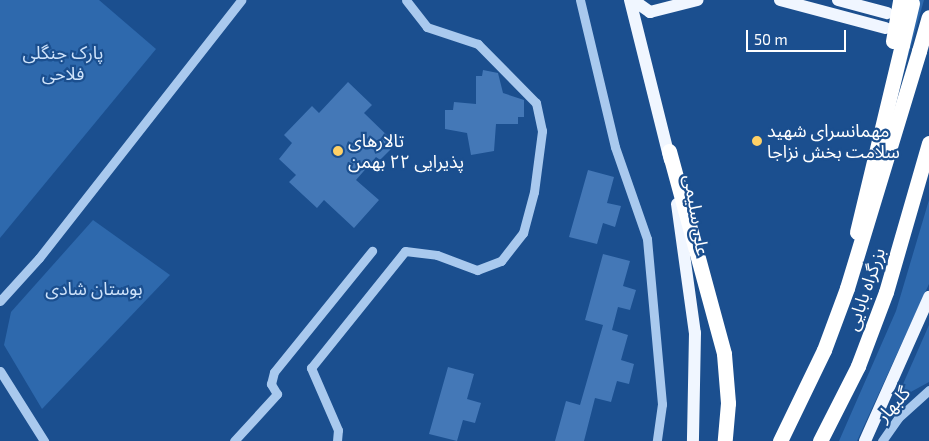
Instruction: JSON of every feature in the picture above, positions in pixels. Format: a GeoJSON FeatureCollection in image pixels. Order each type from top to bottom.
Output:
{"type":"FeatureCollection","features":[{"type":"Feature","properties":{"kind":"highway","name":"بزرگراه بابایی"},"geometry":{"type":"LineString","coordinates":[[847,288],[906,1]]}},
{"type":"Feature","properties":{"kind":"highway","name":"بزرگراه بابایی"},"geometry":{"type":"LineString","coordinates":[[780,441],[824,350],[847,288],[929,17]]}},
{"type":"Feature","properties":{"kind":"highway","name":"بزرگراه بابایی"},"geometry":{"type":"LineString","coordinates":[[820,441],[858,366],[886,292],[929,143]]}},
{"type":"Feature","properties":{"kind":"highway"},"geometry":{"type":"LineString","coordinates":[[669,151],[724,354],[728,403],[725,441]]}},
{"type":"Feature","properties":{"kind":"main road"},"geometry":{"type":"LineString","coordinates":[[631,0],[650,12],[696,0]]}},
{"type":"Feature","properties":{"kind":"main road","name":"علی سلیمی"},"geometry":{"type":"LineString","coordinates":[[631,0],[669,151],[695,333],[693,441]]}},
{"type":"Feature","properties":{"kind":"main road"},"geometry":{"type":"LineString","coordinates":[[780,0],[885,28]]}},
{"type":"Feature","properties":{"kind":"main road"},"geometry":{"type":"LineString","coordinates":[[838,0],[887,13]]}},
{"type":"Feature","properties":{"kind":"main road"},"geometry":{"type":"LineString","coordinates":[[865,441],[929,297]]}},
{"type":"Feature","properties":{"kind":"street"},"geometry":{"type":"LineString","coordinates":[[0,301],[39,258],[241,0]]}},
{"type":"Feature","properties":{"kind":"street"},"geometry":{"type":"LineString","coordinates":[[337,441],[338,430],[311,368],[405,251],[437,254],[477,270],[501,261],[524,233],[534,192],[542,131],[536,104],[478,44],[427,27],[406,0]]}},
{"type":"Feature","properties":{"kind":"street"},"geometry":{"type":"LineString","coordinates":[[580,0],[615,147],[648,239],[662,404],[657,441]]}},
{"type":"Feature","properties":{"kind":"street"},"geometry":{"type":"LineString","coordinates":[[234,441],[276,394],[271,384],[274,372],[372,252]]}},
{"type":"Feature","properties":{"kind":"street"},"geometry":{"type":"LineString","coordinates":[[0,371],[44,441]]}},
{"type":"Feature","properties":{"kind":"street","name":"گلبهار"},"geometry":{"type":"LineString","coordinates":[[882,441],[898,418],[929,390]]}},
{"type":"Feature","properties":{"kind":"green space","name":"پارک جنگلی فلاحی"},"geometry":{"type":"Polygon","coordinates":[[[0,0],[99,0],[156,49],[0,238],[0,0]]]}},
{"type":"Feature","properties":{"kind":"green space"},"geometry":{"type":"Polygon","coordinates":[[[919,0],[924,0],[867,202],[919,0]]]}},
{"type":"Feature","properties":{"kind":"green space"},"geometry":{"type":"Polygon","coordinates":[[[929,200],[929,284],[857,441],[839,441],[896,311],[929,200]]]}},
{"type":"Feature","properties":{"kind":"green space","name":"بوستان شادی"},"geometry":{"type":"Polygon","coordinates":[[[93,220],[170,275],[42,409],[4,345],[11,312],[93,220]]]}},
{"type":"Feature","properties":{"kind":"green space"},"geometry":{"type":"Polygon","coordinates":[[[929,325],[929,382],[896,400],[929,325]]]}},
{"type":"Feature","properties":{"kind":"building"},"geometry":{"type":"Polygon","coordinates":[[[483,70],[498,73],[503,93],[524,100],[524,117],[518,117],[518,124],[496,124],[494,151],[471,155],[467,133],[445,129],[445,110],[453,110],[454,102],[476,104],[476,76],[482,76],[483,70]]]}},
{"type":"Feature","properties":{"kind":"building","name":"تالارهای پذیرایی ۲۲ بهمن"},"geometry":{"type":"Polygon","coordinates":[[[348,82],[372,105],[364,113],[396,144],[380,160],[376,157],[356,180],[379,200],[354,228],[324,200],[317,208],[289,182],[296,175],[279,159],[292,143],[284,135],[312,106],[319,113],[348,82]]]}},
{"type":"Feature","properties":{"kind":"building"},"geometry":{"type":"Polygon","coordinates":[[[588,170],[614,177],[607,203],[621,206],[615,227],[603,223],[597,244],[569,237],[588,170]]]}},
{"type":"Feature","properties":{"kind":"building"},"geometry":{"type":"Polygon","coordinates":[[[603,254],[630,261],[623,286],[636,290],[630,310],[618,307],[612,330],[628,335],[621,360],[634,364],[629,384],[617,381],[611,402],[595,398],[584,441],[555,441],[566,401],[580,405],[603,325],[585,320],[603,254]]]}},
{"type":"Feature","properties":{"kind":"building"},"geometry":{"type":"Polygon","coordinates":[[[448,367],[474,374],[467,399],[481,403],[475,423],[463,420],[457,441],[429,434],[448,367]]]}},
{"type":"Feature","properties":{"kind":"place","name":"مهمانسرای شهید سلامت بخش نزاجا"},"geometry":{"type":"Point","coordinates":[757,141]}},
{"type":"Feature","properties":{"kind":"place","name":"تالارهای پذیرایی ۲۲ بهمن"},"geometry":{"type":"Point","coordinates":[338,151]}}]}
